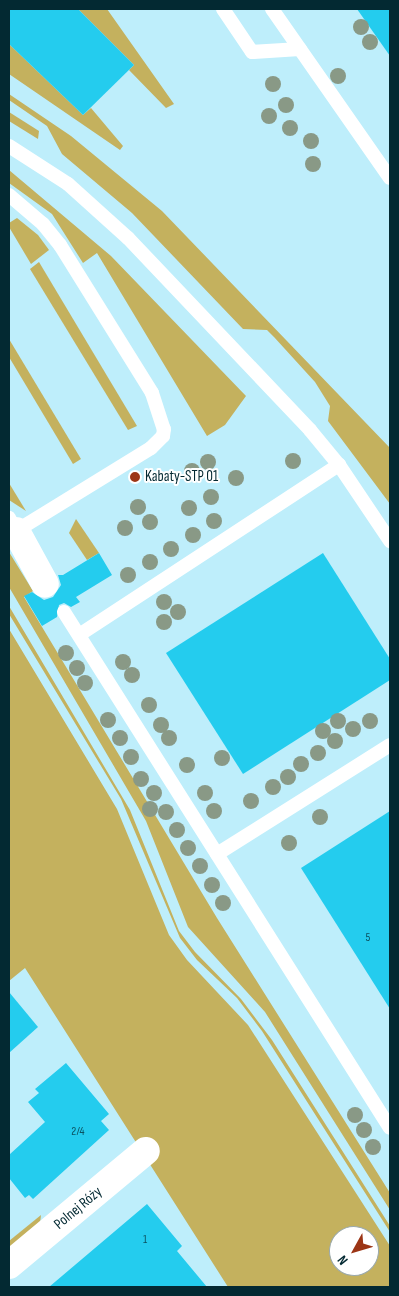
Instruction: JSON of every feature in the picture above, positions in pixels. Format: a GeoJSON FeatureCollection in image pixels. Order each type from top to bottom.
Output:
{"type":"FeatureCollection","features":[{"type":"Feature","properties":{"kind":"street"},"geometry":{"type":"LineString","coordinates":[[13,525],[45,584]]}},
{"type":"Feature","properties":{"kind":"street","name":"Polnej Róży"},"geometry":{"type":"LineString","coordinates":[[9,1265],[146,1151]]}},
{"type":"Feature","properties":{"kind":"lane"},"geometry":{"type":"LineString","coordinates":[[223,9],[252,52],[300,49]]}},
{"type":"Feature","properties":{"kind":"lane"},"geometry":{"type":"LineString","coordinates":[[272,9],[390,178]]}},
{"type":"Feature","properties":{"kind":"lane"},"geometry":{"type":"LineString","coordinates":[[9,146],[68,184],[116,227],[310,430],[339,465],[390,541]]}},
{"type":"Feature","properties":{"kind":"lane"},"geometry":{"type":"LineString","coordinates":[[9,195],[43,224],[60,244],[152,393],[164,429],[163,436],[151,448],[13,525]]}},
{"type":"Feature","properties":{"kind":"lane"},"geometry":{"type":"LineString","coordinates":[[79,635],[339,465]]}},
{"type":"Feature","properties":{"kind":"lane"},"geometry":{"type":"LineString","coordinates":[[64,612],[390,1128]]}},
{"type":"Feature","properties":{"kind":"lane"},"geometry":{"type":"LineString","coordinates":[[217,854],[390,745]]}},
{"type":"Feature","properties":{"kind":"shaded area"},"geometry":{"type":"Polygon","coordinates":[[[78,9],[107,9],[174,104],[166,108],[129,70],[134,65],[78,9]]]}},
{"type":"Feature","properties":{"kind":"shaded area"},"geometry":{"type":"Polygon","coordinates":[[[9,44],[83,115],[91,108],[123,146],[120,150],[9,74],[9,44]]]}},
{"type":"Feature","properties":{"kind":"shaded area"},"geometry":{"type":"Polygon","coordinates":[[[9,94],[71,136],[162,211],[390,448],[390,504],[328,421],[330,406],[315,382],[274,337],[267,330],[243,329],[132,213],[62,154],[47,126],[9,100],[9,94]]]}},
{"type":"Feature","properties":{"kind":"shaded area"},"geometry":{"type":"Polygon","coordinates":[[[9,112],[39,131],[38,139],[9,121],[9,112]]]}},
{"type":"Feature","properties":{"kind":"shaded area"},"geometry":{"type":"Polygon","coordinates":[[[9,170],[111,256],[246,396],[225,425],[207,436],[97,253],[83,263],[52,214],[9,183],[9,170]]]}},
{"type":"Feature","properties":{"kind":"shaded area"},"geometry":{"type":"Polygon","coordinates":[[[17,218],[38,235],[49,250],[31,264],[9,227],[9,223],[17,218]]]}},
{"type":"Feature","properties":{"kind":"shaded area"},"geometry":{"type":"Polygon","coordinates":[[[39,262],[137,426],[128,430],[30,269],[39,262]]]}},
{"type":"Feature","properties":{"kind":"shaded area"},"geometry":{"type":"Polygon","coordinates":[[[9,339],[81,459],[73,464],[9,357],[9,339]]]}},
{"type":"Feature","properties":{"kind":"shaded area"},"geometry":{"type":"Polygon","coordinates":[[[9,483],[26,511],[9,500],[9,483]]]}},
{"type":"Feature","properties":{"kind":"shaded area"},"geometry":{"type":"Polygon","coordinates":[[[76,519],[99,553],[87,560],[69,533],[76,519]]]}},
{"type":"Feature","properties":{"kind":"shaded area"},"geometry":{"type":"Polygon","coordinates":[[[9,552],[33,591],[24,597],[217,918],[390,1193],[390,1210],[265,1012],[188,927],[146,821],[9,587],[9,552]]]}},
{"type":"Feature","properties":{"kind":"shaded area"},"geometry":{"type":"Polygon","coordinates":[[[9,606],[130,810],[179,931],[195,952],[241,999],[272,1040],[390,1226],[390,1232],[262,1031],[237,998],[197,960],[180,938],[121,799],[9,614],[9,606]]]}},
{"type":"Feature","properties":{"kind":"shaded area"},"geometry":{"type":"Polygon","coordinates":[[[9,629],[117,809],[169,935],[187,960],[248,1025],[377,1226],[329,1226],[329,1276],[379,1276],[379,1229],[390,1246],[390,1287],[228,1287],[25,968],[9,981],[9,629]]]}},
{"type":"Feature","properties":{"kind":"shaded area"},"geometry":{"type":"Polygon","coordinates":[[[41,1215],[40,1224],[9,1250],[9,1241],[41,1215]]]}},
{"type":"Feature","properties":{"kind":"building"},"geometry":{"type":"Polygon","coordinates":[[[9,9],[78,9],[134,65],[83,115],[9,44],[9,9]]]}},
{"type":"Feature","properties":{"kind":"building"},"geometry":{"type":"Polygon","coordinates":[[[357,9],[390,9],[390,56],[357,9]]]}},
{"type":"Feature","properties":{"kind":"building"},"geometry":{"type":"Polygon","coordinates":[[[99,553],[112,575],[76,597],[80,602],[71,607],[64,603],[59,605],[57,617],[42,626],[24,596],[32,592],[44,600],[53,597],[61,585],[58,575],[63,575],[99,553]]]}},
{"type":"Feature","properties":{"kind":"building"},"geometry":{"type":"Polygon","coordinates":[[[323,553],[390,659],[390,680],[243,774],[166,653],[323,553]]]}},
{"type":"Feature","properties":{"kind":"building"},"geometry":{"type":"Polygon","coordinates":[[[390,811],[390,1009],[301,868],[390,811]]]}},
{"type":"Feature","properties":{"kind":"building"},"geometry":{"type":"Polygon","coordinates":[[[9,992],[38,1027],[9,1053],[9,992]]]}},
{"type":"Feature","properties":{"kind":"building"},"geometry":{"type":"Polygon","coordinates":[[[66,1063],[109,1114],[101,1121],[109,1130],[33,1199],[29,1195],[25,1198],[9,1178],[9,1155],[45,1122],[28,1102],[39,1093],[35,1089],[66,1063]]]}},
{"type":"Feature","properties":{"kind":"building"},"geometry":{"type":"Polygon","coordinates":[[[147,1204],[182,1246],[177,1251],[207,1287],[49,1287],[147,1204]]]}},
{"type":"Feature","properties":{"kind":"place","name":"Kabaty-STP 01"},"geometry":{"type":"Point","coordinates":[135,477]}}]}
